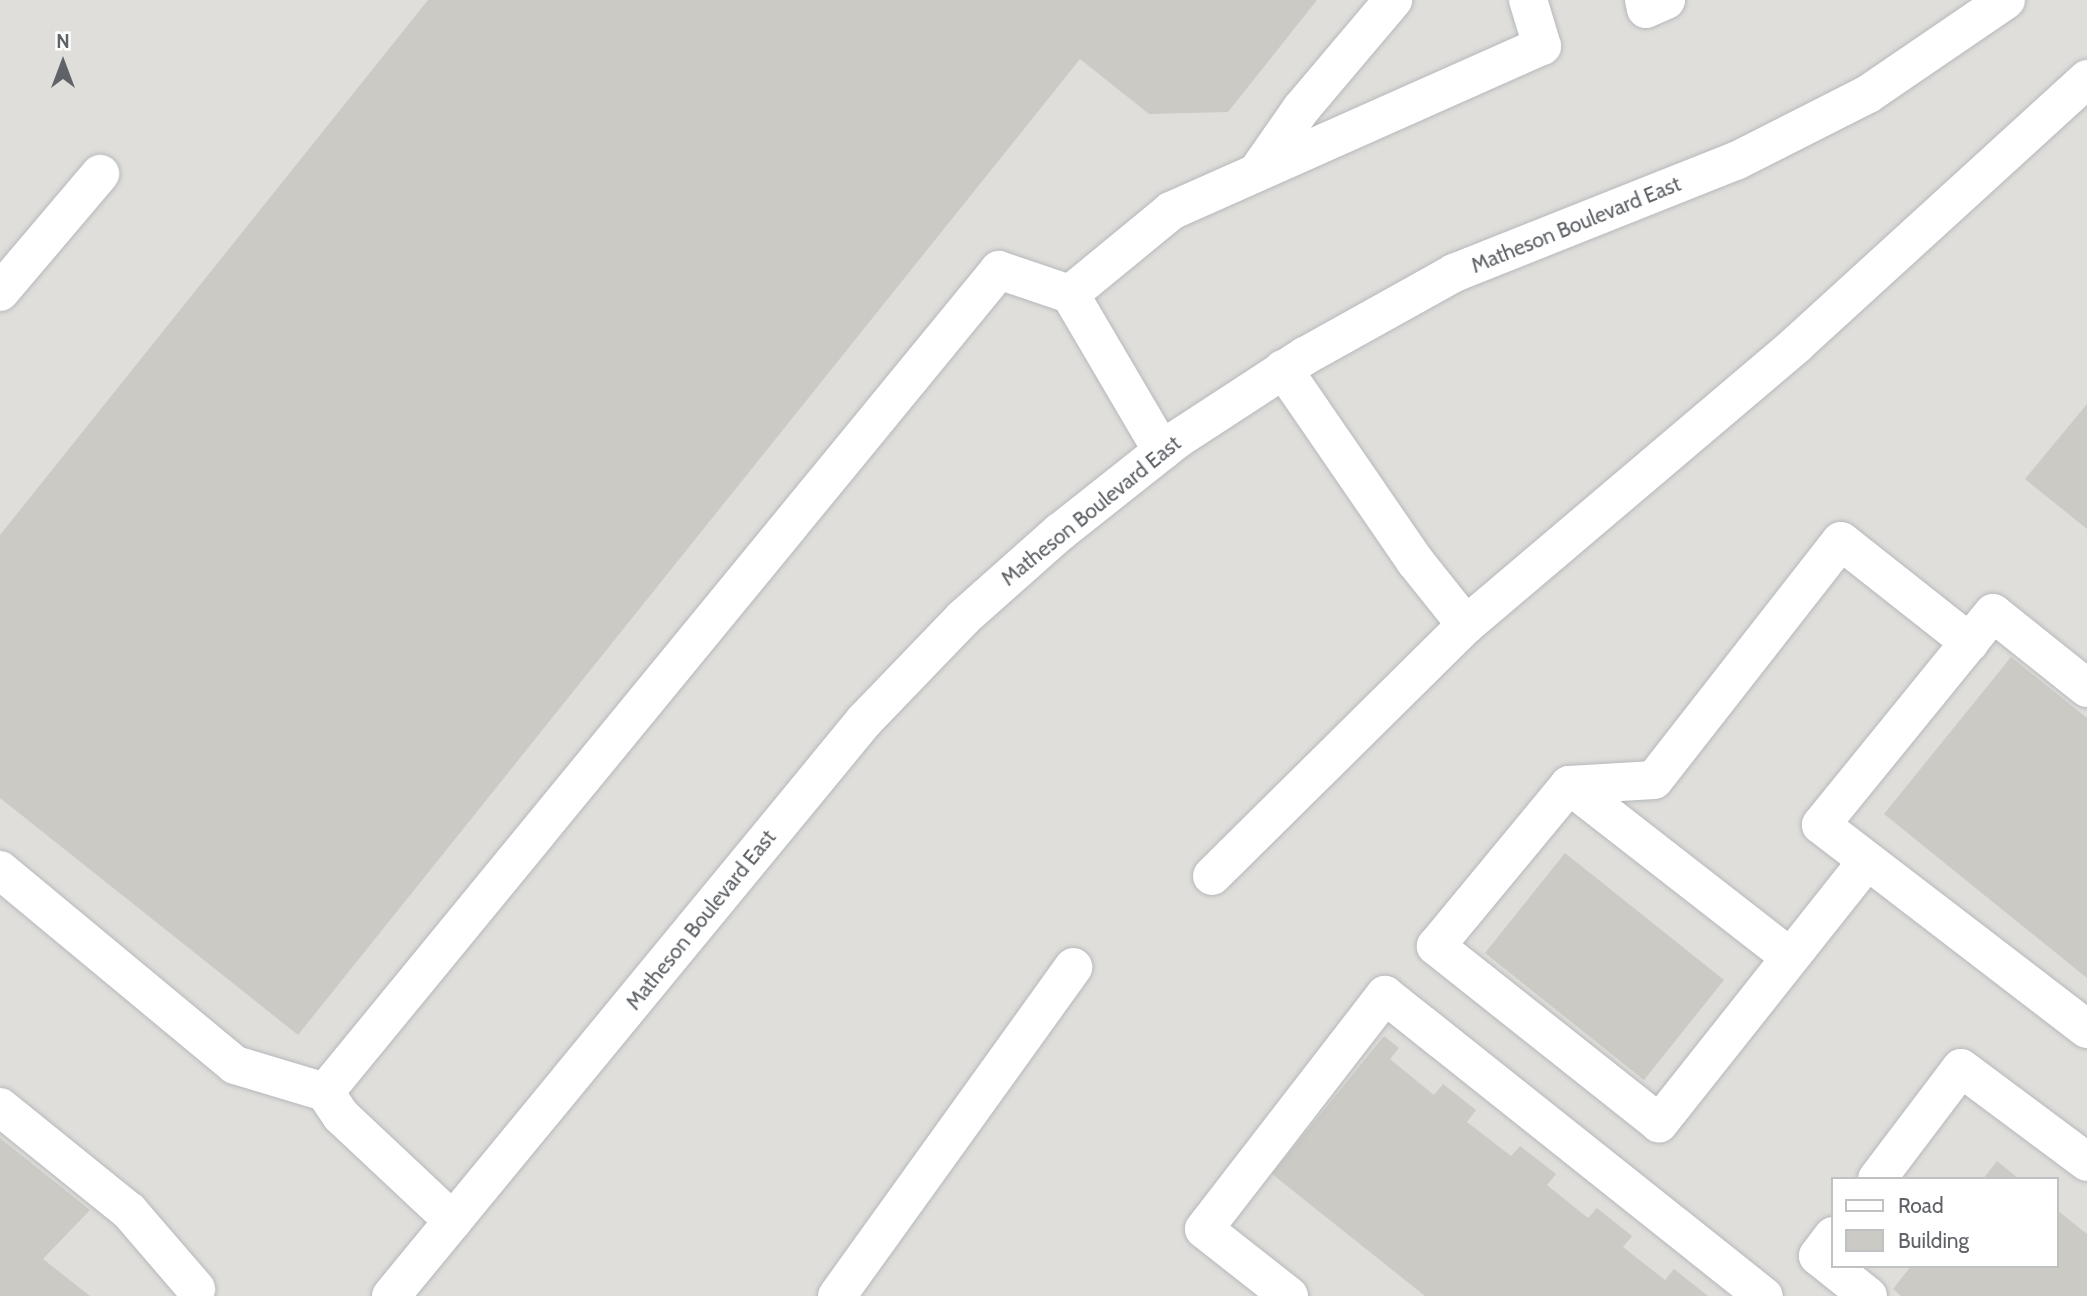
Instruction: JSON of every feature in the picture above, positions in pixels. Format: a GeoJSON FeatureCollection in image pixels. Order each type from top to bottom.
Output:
{"type":"FeatureCollection","features":[{"type":"Feature","properties":{"kind":"street"},"geometry":{"type":"LineString","coordinates":[[1258,172],[1301,109],[1393,0]]}},
{"type":"Feature","properties":{"kind":"street"},"geometry":{"type":"LineString","coordinates":[[1070,294],[1171,211],[1542,46],[1528,0]]}},
{"type":"Feature","properties":{"kind":"street"},"geometry":{"type":"LineString","coordinates":[[1644,0],[1647,9],[1665,0]]}},
{"type":"Feature","properties":{"kind":"street","name":"Matheson Boulevard East"},"geometry":{"type":"LineString","coordinates":[[391,1296],[864,721],[962,618],[1162,451],[1283,369],[1454,273],[1736,161],[1868,94],[2006,0]]}},
{"type":"Feature","properties":{"kind":"street"},"geometry":{"type":"LineString","coordinates":[[1212,876],[1466,625],[1797,344],[2087,79]]}},
{"type":"Feature","properties":{"kind":"street"},"geometry":{"type":"LineString","coordinates":[[0,292],[100,174]]}},
{"type":"Feature","properties":{"kind":"street"},"geometry":{"type":"LineString","coordinates":[[325,1092],[999,270],[1070,294],[1162,451]]}},
{"type":"Feature","properties":{"kind":"street"},"geometry":{"type":"LineString","coordinates":[[1283,369],[1415,561],[1466,625]]}},
{"type":"Feature","properties":{"kind":"street"},"geometry":{"type":"LineString","coordinates":[[1867,861],[1660,1124],[1436,946],[1569,785],[1654,780],[1841,541],[1970,643]]}},
{"type":"Feature","properties":{"kind":"street"},"geometry":{"type":"LineString","coordinates":[[2087,688],[1993,613],[1821,825],[2087,1029]]}},
{"type":"Feature","properties":{"kind":"street"},"geometry":{"type":"LineString","coordinates":[[1569,785],[1790,957]]}},
{"type":"Feature","properties":{"kind":"street"},"geometry":{"type":"LineString","coordinates":[[0,870],[235,1065],[325,1092],[341,1116],[453,1221]]}},
{"type":"Feature","properties":{"kind":"street"},"geometry":{"type":"LineString","coordinates":[[837,1296],[1073,967]]}},
{"type":"Feature","properties":{"kind":"street"},"geometry":{"type":"LineString","coordinates":[[1289,1296],[1204,1229],[1385,995],[1764,1296]]}},
{"type":"Feature","properties":{"kind":"street"},"geometry":{"type":"LineString","coordinates":[[1879,1177],[1961,1068],[2087,1162]]}},
{"type":"Feature","properties":{"kind":"street"},"geometry":{"type":"LineString","coordinates":[[0,1107],[129,1211],[197,1294]]}},
{"type":"Feature","properties":{"kind":"street"},"geometry":{"type":"LineString","coordinates":[[1832,1237],[1818,1256],[1832,1267]]}},
{"type":"Feature","properties":{"kind":"street"},"geometry":{"type":"LineString","coordinates":[[1833,1268],[1868,1296]]}},
{"type":"Feature","properties":{"kind":"shaded area"},"geometry":{"type":"Polygon","coordinates":[[[0,0],[2087,0],[2087,1296],[0,1296],[0,0]]]}},
{"type":"Feature","properties":{"kind":"building"},"geometry":{"type":"Polygon","coordinates":[[[428,0],[1317,0],[1228,112],[1149,114],[1080,59],[298,1035],[0,798],[0,535],[428,0]]]}},
{"type":"Feature","properties":{"kind":"building"},"geometry":{"type":"Polygon","coordinates":[[[2087,404],[2087,529],[2025,479],[2087,404]]]}},
{"type":"Feature","properties":{"kind":"building"},"geometry":{"type":"Polygon","coordinates":[[[2011,657],[2087,718],[2087,978],[1884,814],[2011,657]]]}},
{"type":"Feature","properties":{"kind":"building"},"geometry":{"type":"Polygon","coordinates":[[[1565,853],[1724,980],[1644,1080],[1485,953],[1565,853]]]}},
{"type":"Feature","properties":{"kind":"building"},"geometry":{"type":"Polygon","coordinates":[[[1384,1036],[1399,1048],[1390,1059],[1434,1095],[1443,1084],[1476,1110],[1467,1122],[1511,1156],[1520,1146],[1556,1174],[1547,1185],[1588,1218],[1597,1208],[1632,1236],[1623,1247],[1665,1280],[1674,1269],[1708,1296],[1425,1296],[1272,1174],[1384,1036]]]}},
{"type":"Feature","properties":{"kind":"building"},"geometry":{"type":"Polygon","coordinates":[[[0,1138],[90,1210],[43,1259],[90,1296],[0,1296],[0,1138]]]}},
{"type":"Feature","properties":{"kind":"building"},"geometry":{"type":"Polygon","coordinates":[[[1997,1161],[2017,1177],[1985,1177],[1997,1161]]]}},
{"type":"Feature","properties":{"kind":"building"},"geometry":{"type":"Polygon","coordinates":[[[2059,1212],[2087,1234],[2087,1296],[1901,1296],[1893,1289],[1909,1268],[2059,1268],[2059,1212]]]}}]}
